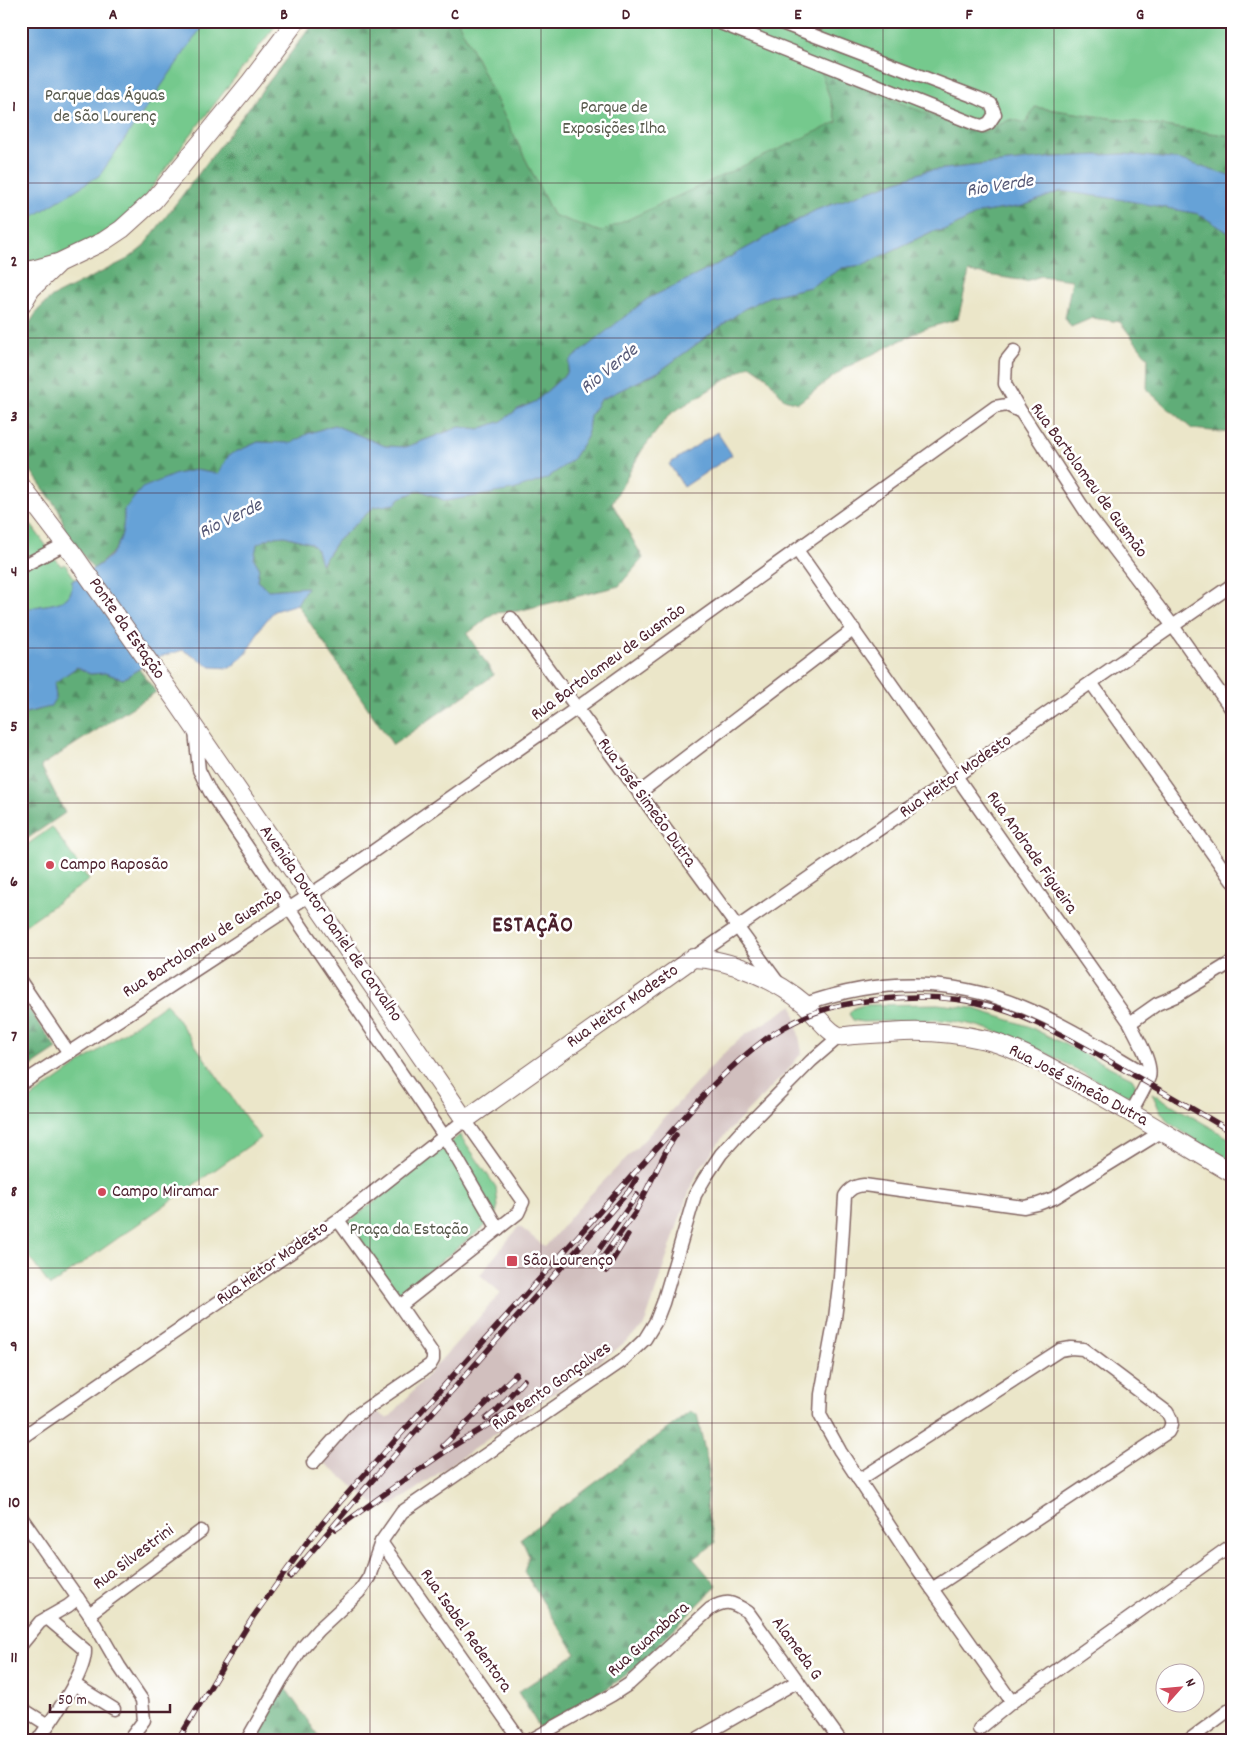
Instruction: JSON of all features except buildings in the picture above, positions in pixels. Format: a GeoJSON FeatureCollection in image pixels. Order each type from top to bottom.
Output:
{"type":"FeatureCollection","features":[{"type":"Feature","properties":{"kind":"main road"},"geometry":{"type":"LineString","coordinates":[[21,273],[58,263],[91,247],[122,229],[154,200],[251,82],[296,21]]}},
{"type":"Feature","properties":{"kind":"main road"},"geometry":{"type":"LineString","coordinates":[[21,306],[31,289],[58,263]]}},
{"type":"Feature","properties":{"kind":"main road","name":"Ponte da Estação"},"geometry":{"type":"LineString","coordinates":[[21,486],[69,549],[195,728]]}},
{"type":"Feature","properties":{"kind":"main road","name":"Avenida Doutor Daniel de Carvalho"},"geometry":{"type":"LineString","coordinates":[[195,728],[465,1120]]}},
{"type":"Feature","properties":{"kind":"main road","name":"Rua Heitor Modesto"},"geometry":{"type":"LineString","coordinates":[[465,1120],[693,958]]}},
{"type":"Feature","properties":{"kind":"main road","name":"Rua José Simeão Dutra"},"geometry":{"type":"LineString","coordinates":[[693,958],[710,958],[745,969],[782,988],[805,1004],[827,1028],[840,1036],[933,1032],[987,1040],[1016,1050],[1132,1112],[1161,1132],[1232,1173]]}},
{"type":"Feature","properties":{"kind":"street"},"geometry":{"type":"LineString","coordinates":[[715,21],[975,124],[982,126],[993,119],[995,114],[991,104],[776,21]]}},
{"type":"Feature","properties":{"kind":"street"},"geometry":{"type":"LineString","coordinates":[[736,29],[747,21]]}},
{"type":"Feature","properties":{"kind":"street"},"geometry":{"type":"LineString","coordinates":[[1014,351],[1006,361],[1005,384],[1021,412]]}},
{"type":"Feature","properties":{"kind":"street","name":"Rua Bartolomeu de Gusmão"},"geometry":{"type":"LineString","coordinates":[[21,1084],[309,895],[577,708],[995,407],[1008,405],[1021,412],[1086,512],[1173,626],[1232,710]]}},
{"type":"Feature","properties":{"kind":"street"},"geometry":{"type":"LineString","coordinates":[[21,567],[69,549]]}},
{"type":"Feature","properties":{"kind":"street","name":"Rua Andrade Figueira"},"geometry":{"type":"LineString","coordinates":[[797,550],[1130,1023],[1148,1062],[1149,1076]]}},
{"type":"Feature","properties":{"kind":"street","name":"Rua Heitor Modesto"},"geometry":{"type":"LineString","coordinates":[[693,958],[1092,684],[1232,585]]}},
{"type":"Feature","properties":{"kind":"street","name":"Rua José Simeão Dutra"},"geometry":{"type":"LineString","coordinates":[[511,618],[782,988]]}},
{"type":"Feature","properties":{"kind":"street"},"geometry":{"type":"LineString","coordinates":[[639,793],[854,629]]}},
{"type":"Feature","properties":{"kind":"street"},"geometry":{"type":"LineString","coordinates":[[1092,684],[1232,880]]}},
{"type":"Feature","properties":{"kind":"street"},"geometry":{"type":"LineString","coordinates":[[195,728],[200,770],[210,792],[444,1136],[498,1229]]}},
{"type":"Feature","properties":{"kind":"street"},"geometry":{"type":"LineString","coordinates":[[1130,1023],[1156,1004],[1178,995],[1232,962]]}},
{"type":"Feature","properties":{"kind":"street"},"geometry":{"type":"LineString","coordinates":[[21,982],[69,1053]]}},
{"type":"Feature","properties":{"kind":"street"},"geometry":{"type":"LineString","coordinates":[[805,1004],[861,988],[920,984],[952,987],[998,998],[1023,1007],[1065,1027],[1149,1076],[1132,1112]]}},
{"type":"Feature","properties":{"kind":"street","name":"Rua Bento Gonçalves"},"geometry":{"type":"LineString","coordinates":[[247,1740],[281,1680],[302,1648],[318,1630],[359,1592],[369,1578],[381,1542],[402,1512],[622,1361],[645,1338],[656,1321],[663,1304],[696,1195],[705,1178],[721,1154],[739,1134],[811,1061],[840,1036]]}},
{"type":"Feature","properties":{"kind":"street"},"geometry":{"type":"LineString","coordinates":[[400,1306],[518,1213],[523,1202],[465,1120]]}},
{"type":"Feature","properties":{"kind":"street","name":"Rua Heitor Modesto"},"geometry":{"type":"LineString","coordinates":[[21,1438],[338,1220],[465,1120]]}},
{"type":"Feature","properties":{"kind":"street"},"geometry":{"type":"LineString","coordinates":[[1012,1702],[932,1589],[859,1480],[820,1415],[838,1293],[845,1196],[849,1190],[864,1185],[1024,1207],[1054,1198],[1161,1132]]}},
{"type":"Feature","properties":{"kind":"street"},"geometry":{"type":"LineString","coordinates":[[313,1463],[354,1417],[430,1365],[434,1360],[432,1354],[400,1306],[338,1220]]}},
{"type":"Feature","properties":{"kind":"street"},"geometry":{"type":"LineString","coordinates":[[859,1480],[1060,1350],[1071,1348],[1083,1349],[1167,1412],[1171,1418],[1172,1425],[1168,1432],[932,1589]]}},
{"type":"Feature","properties":{"kind":"street"},"geometry":{"type":"LineString","coordinates":[[21,1517],[89,1614],[119,1666],[142,1700],[144,1720],[129,1740]]}},
{"type":"Feature","properties":{"kind":"street","name":"Rua Silvestrini"},"geometry":{"type":"LineString","coordinates":[[89,1614],[201,1531]]}},
{"type":"Feature","properties":{"kind":"street","name":"Rua Isabel Redentora"},"geometry":{"type":"LineString","coordinates":[[381,1542],[520,1740]]}},
{"type":"Feature","properties":{"kind":"street"},"geometry":{"type":"LineString","coordinates":[[979,1729],[1012,1702],[1232,1545]]}},
{"type":"Feature","properties":{"kind":"street"},"geometry":{"type":"LineString","coordinates":[[21,1645],[40,1622],[78,1598]]}},
{"type":"Feature","properties":{"kind":"street","name":"Alameda G"},"geometry":{"type":"LineString","coordinates":[[710,1609],[720,1603],[733,1602],[748,1612],[840,1740]]}},
{"type":"Feature","properties":{"kind":"street","name":"Rua Guanabara"},"geometry":{"type":"LineString","coordinates":[[531,1740],[629,1684],[710,1609]]}},
{"type":"Feature","properties":{"kind":"street"},"geometry":{"type":"LineString","coordinates":[[38,1740],[74,1684],[85,1658],[85,1650],[47,1618]]}},
{"type":"Feature","properties":{"kind":"street"},"geometry":{"type":"LineString","coordinates":[[695,1740],[798,1681]]}},
{"type":"Feature","properties":{"kind":"street"},"geometry":{"type":"LineString","coordinates":[[74,1684],[114,1709]]}},
{"type":"Feature","properties":{"kind":"street"},"geometry":{"type":"LineString","coordinates":[[21,1708],[48,1725]]}},
{"type":"Feature","properties":{"kind":"street"},"geometry":{"type":"LineString","coordinates":[[1188,1740],[1232,1708]]}},
{"type":"Feature","properties":{"kind":"shaded area"},"geometry":{"type":"Polygon","coordinates":[[[793,1005],[802,1052],[789,1069],[723,1137],[698,1171],[686,1200],[643,1327],[613,1352],[393,1505],[373,1503],[323,1462],[361,1416],[366,1417],[373,1409],[388,1419],[501,1293],[480,1275],[519,1226],[545,1247],[586,1199],[643,1141],[726,1051],[745,1035],[793,1005]]]}},
{"type":"Feature","properties":{"kind":"green space","name":"Parque das Águas de São Lourenç"},"geometry":{"type":"Polygon","coordinates":[[[21,21],[279,21],[182,146],[140,204],[120,223],[74,250],[21,266],[21,21]]]}},
{"type":"Feature","properties":{"kind":"green space"},"geometry":{"type":"Polygon","coordinates":[[[315,21],[458,21],[553,215],[837,122],[821,71],[963,128],[984,132],[1034,107],[1232,136],[1232,177],[1180,160],[1124,154],[1056,157],[926,171],[816,210],[703,272],[647,299],[535,402],[518,409],[502,421],[479,429],[460,427],[406,447],[385,446],[334,425],[307,434],[292,443],[258,442],[229,455],[218,474],[194,470],[176,474],[124,510],[123,530],[118,544],[93,569],[65,530],[60,512],[21,457],[21,341],[38,310],[52,297],[128,259],[142,248],[315,21]]]}},
{"type":"Feature","properties":{"kind":"green space","name":"Parque de Exposições Ilha"},"geometry":{"type":"Polygon","coordinates":[[[458,21],[1232,21],[1232,136],[1035,107],[1026,123],[1011,119],[984,132],[963,128],[821,71],[837,122],[601,232],[553,215],[458,21]]]}},
{"type":"Feature","properties":{"kind":"green space"},"geometry":{"type":"Polygon","coordinates":[[[1061,191],[1123,199],[1199,214],[1232,235],[1232,433],[1192,429],[1147,390],[1148,358],[1120,322],[1092,318],[1071,327],[1065,318],[1072,280],[1041,276],[1026,281],[969,272],[958,319],[924,329],[845,368],[798,403],[784,399],[766,376],[750,365],[670,414],[642,450],[612,503],[643,558],[619,586],[518,611],[494,613],[467,634],[494,675],[393,745],[297,604],[307,587],[268,590],[257,581],[259,567],[254,559],[257,544],[272,537],[285,536],[310,543],[317,550],[322,564],[337,541],[374,507],[394,504],[399,498],[420,490],[446,501],[546,479],[572,460],[587,437],[590,415],[600,400],[660,371],[744,309],[770,296],[810,287],[842,268],[862,265],[933,231],[947,230],[979,213],[1023,206],[1061,191]]]}},
{"type":"Feature","properties":{"kind":"green space"},"geometry":{"type":"Polygon","coordinates":[[[21,511],[61,566],[65,564],[75,579],[72,581],[71,591],[61,601],[28,609],[21,613],[21,511]]]}},
{"type":"Feature","properties":{"kind":"green space"},"geometry":{"type":"Polygon","coordinates":[[[77,667],[90,674],[105,673],[123,679],[139,669],[156,692],[41,766],[65,813],[21,843],[21,714],[39,710],[56,697],[54,683],[77,667]]]}},
{"type":"Feature","properties":{"kind":"green space","name":"Campo Raposão"},"geometry":{"type":"Polygon","coordinates":[[[52,827],[89,880],[21,928],[21,849],[52,827]]]}},
{"type":"Feature","properties":{"kind":"green space"},"geometry":{"type":"Polygon","coordinates":[[[21,998],[57,1049],[21,1073],[21,998]]]}},
{"type":"Feature","properties":{"kind":"green space","name":"Campo Miramar"},"geometry":{"type":"Polygon","coordinates":[[[166,1003],[260,1138],[50,1286],[21,1246],[21,1105],[166,1003]]]}},
{"type":"Feature","properties":{"kind":"green space"},"geometry":{"type":"Polygon","coordinates":[[[938,1004],[972,1008],[1028,1026],[1132,1078],[1136,1090],[1131,1095],[1123,1095],[1036,1048],[1013,1038],[966,1023],[942,1020],[862,1022],[853,1020],[849,1014],[854,1008],[864,1005],[938,1004]]]}},
{"type":"Feature","properties":{"kind":"green space"},"geometry":{"type":"Polygon","coordinates":[[[1152,1093],[1232,1140],[1232,1163],[1168,1122],[1159,1109],[1152,1093]]]}},
{"type":"Feature","properties":{"kind":"green space","name":"Praça da Estação"},"geometry":{"type":"Polygon","coordinates":[[[460,1135],[496,1187],[498,1206],[494,1219],[399,1294],[347,1223],[460,1135]]]}},
{"type":"Feature","properties":{"kind":"green space"},"geometry":{"type":"Polygon","coordinates":[[[690,1412],[697,1414],[709,1470],[706,1506],[715,1543],[694,1559],[717,1586],[634,1669],[611,1686],[539,1727],[518,1692],[576,1654],[524,1572],[529,1556],[521,1538],[690,1412]]]}},
{"type":"Feature","properties":{"kind":"green space"},"geometry":{"type":"Polygon","coordinates":[[[284,1686],[321,1740],[254,1740],[284,1686]]]}},
{"type":"Feature","properties":{"kind":"water"},"geometry":{"type":"Polygon","coordinates":[[[21,21],[206,21],[100,175],[21,224],[21,21]]]}},
{"type":"Feature","properties":{"kind":"water","name":"Rio Verde"},"geometry":{"type":"Polygon","coordinates":[[[1124,154],[1181,160],[1232,177],[1232,235],[1199,214],[1061,191],[1023,206],[979,213],[947,230],[933,231],[862,265],[842,268],[810,287],[770,296],[744,309],[660,371],[600,400],[590,415],[587,437],[572,460],[546,479],[513,490],[446,501],[420,490],[400,498],[395,504],[374,507],[337,541],[321,564],[317,550],[310,543],[285,536],[272,537],[257,544],[254,559],[259,567],[257,581],[268,590],[307,587],[297,604],[274,611],[261,627],[246,654],[230,668],[211,667],[183,650],[156,658],[123,679],[105,673],[90,674],[77,667],[54,683],[56,697],[50,707],[21,714],[21,613],[28,609],[61,601],[71,591],[72,581],[104,562],[117,546],[121,537],[124,510],[142,488],[176,474],[195,470],[218,474],[229,455],[258,442],[292,443],[307,434],[334,425],[385,446],[406,447],[460,427],[479,429],[502,421],[518,409],[535,402],[567,373],[570,360],[647,299],[703,272],[816,210],[926,171],[1056,157],[1124,154]]]}},
{"type":"Feature","properties":{"kind":"water"},"geometry":{"type":"Polygon","coordinates":[[[717,432],[732,455],[684,487],[669,464],[717,432]]]}},
{"type":"Feature","properties":{"kind":"railway"},"geometry":{"type":"LineString","coordinates":[[178,1740],[253,1617],[307,1542],[340,1502],[713,1085],[751,1050],[783,1028],[803,1017],[822,1010],[864,1001],[919,997],[979,1003],[1022,1017],[1062,1035],[1232,1132]]}},
{"type":"Feature","properties":{"kind":"railway"},"geometry":{"type":"LineString","coordinates":[[598,1264],[635,1213],[676,1135]]}},
{"type":"Feature","properties":{"kind":"railway"},"geometry":{"type":"LineString","coordinates":[[290,1577],[363,1491],[629,1191],[636,1179]]}},
{"type":"Feature","properties":{"kind":"railway"},"geometry":{"type":"LineString","coordinates":[[593,1258],[637,1195]]}},
{"type":"Feature","properties":{"kind":"railway"},"geometry":{"type":"LineString","coordinates":[[606,1271],[628,1235]]}},
{"type":"Feature","properties":{"kind":"railway"},"geometry":{"type":"LineString","coordinates":[[443,1446],[516,1374]]}},
{"type":"Feature","properties":{"kind":"railway"},"geometry":{"type":"LineString","coordinates":[[486,1419],[496,1411],[524,1380]]}},
{"type":"Feature","properties":{"kind":"railway"},"geometry":{"type":"LineString","coordinates":[[336,1529],[404,1480],[496,1420],[537,1390]]}},
{"type":"Feature","properties":{"kind":"place","name":"Campo Raposão"},"geometry":{"type":"Point","coordinates":[50,865]}},
{"type":"Feature","properties":{"kind":"place","name":"Campo Miramar"},"geometry":{"type":"Point","coordinates":[102,1192]}},
{"type":"Feature","properties":{"kind":"place","name":"São Lourenço"},"geometry":{"type":"Point","coordinates":[512,1261]}},
{"type":"Feature","properties":{"kind":"district","name":"ESTAÇÃO"},"geometry":{"type":"Point","coordinates":[533,926]}}]}
